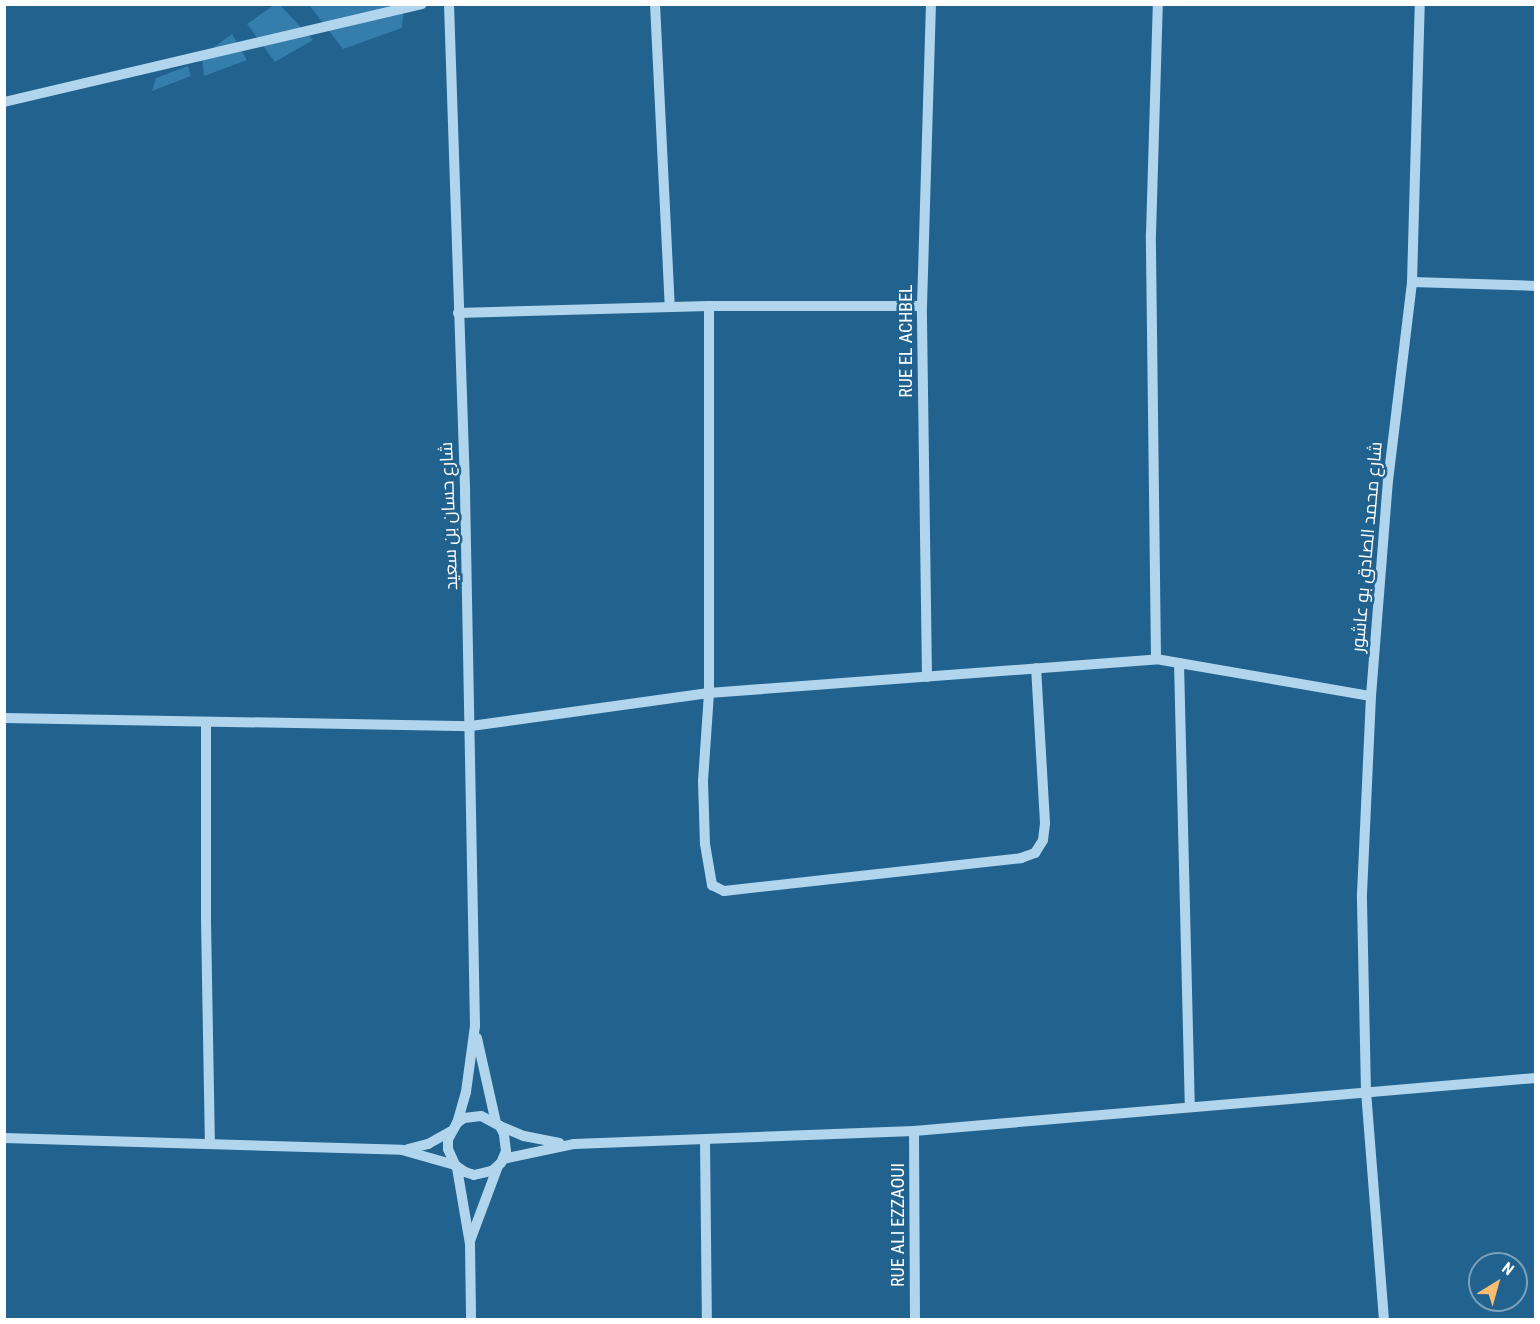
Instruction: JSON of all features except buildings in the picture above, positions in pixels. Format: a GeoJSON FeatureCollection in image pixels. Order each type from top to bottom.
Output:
{"type":"FeatureCollection","features":[{"type":"Feature","properties":{"kind":"street"},"geometry":{"type":"LineString","coordinates":[[4,102],[422,4]]}},
{"type":"Feature","properties":{"kind":"street","name":"شارع حسان بن سعيد"},"geometry":{"type":"LineString","coordinates":[[449,4],[471,726],[475,1026],[466,1092],[454,1127]]}},
{"type":"Feature","properties":{"kind":"street"},"geometry":{"type":"LineString","coordinates":[[656,4],[670,308]]}},
{"type":"Feature","properties":{"kind":"street","name":"RUE EL ACHBEL"},"geometry":{"type":"LineString","coordinates":[[927,678],[922,306],[931,4]]}},
{"type":"Feature","properties":{"kind":"street"},"geometry":{"type":"LineString","coordinates":[[1156,660],[1151,234],[1158,4]]}},
{"type":"Feature","properties":{"kind":"street","name":"شارع محمد الصادق بو عاشور"},"geometry":{"type":"LineString","coordinates":[[1384,1320],[1366,1092],[1362,894],[1371,696],[1388,481],[1412,282],[1420,4]]}},
{"type":"Feature","properties":{"kind":"street"},"geometry":{"type":"LineString","coordinates":[[1412,282],[1536,286]]}},
{"type":"Feature","properties":{"kind":"street"},"geometry":{"type":"LineString","coordinates":[[458,313],[709,306],[922,306]]}},
{"type":"Feature","properties":{"kind":"street"},"geometry":{"type":"LineString","coordinates":[[709,306],[709,693],[704,781],[705,844],[710,881],[714,887],[724,891],[1021,858],[1035,853],[1043,840],[1045,823],[1036,668]]}},
{"type":"Feature","properties":{"kind":"street"},"geometry":{"type":"LineString","coordinates":[[4,718],[471,726],[709,693],[1156,660],[1371,696]]}},
{"type":"Feature","properties":{"kind":"street"},"geometry":{"type":"LineString","coordinates":[[1179,663],[1190,1107]]}},
{"type":"Feature","properties":{"kind":"street"},"geometry":{"type":"LineString","coordinates":[[206,723],[206,920],[210,1143]]}},
{"type":"Feature","properties":{"kind":"street","name":"شارع حسان بن سعيد"},"geometry":{"type":"LineString","coordinates":[[475,1026],[498,1125]]}},
{"type":"Feature","properties":{"kind":"street"},"geometry":{"type":"LineString","coordinates":[[4,1138],[402,1150],[428,1144],[472,1116],[489,1118],[498,1125],[549,1142],[574,1144],[705,1140],[915,1131],[1536,1078]]}},
{"type":"Feature","properties":{"kind":"street"},"geometry":{"type":"LineString","coordinates":[[470,1245],[477,1217],[501,1162],[506,1142],[498,1125]]}},
{"type":"Feature","properties":{"kind":"street"},"geometry":{"type":"LineString","coordinates":[[454,1127],[448,1149],[456,1167],[470,1245],[471,1320]]}},
{"type":"Feature","properties":{"kind":"street","name":"RUE ALI EZZAOUI"},"geometry":{"type":"LineString","coordinates":[[915,1131],[915,1320]]}},
{"type":"Feature","properties":{"kind":"street"},"geometry":{"type":"LineString","coordinates":[[705,1140],[707,1320]]}},
{"type":"Feature","properties":{"kind":"street"},"geometry":{"type":"LineString","coordinates":[[402,1150],[474,1175],[492,1171],[501,1162],[574,1144]]}},
{"type":"Feature","properties":{"kind":"shaded area"},"geometry":{"type":"Polygon","coordinates":[[[274,5],[280,5],[313,40],[275,62],[247,24],[274,5]]]}},
{"type":"Feature","properties":{"kind":"shaded area"},"geometry":{"type":"Polygon","coordinates":[[[309,5],[404,5],[402,28],[343,49],[309,5]]]}},
{"type":"Feature","properties":{"kind":"shaded area"},"geometry":{"type":"Polygon","coordinates":[[[232,34],[247,60],[204,76],[202,56],[232,34]]]}},
{"type":"Feature","properties":{"kind":"shaded area"},"geometry":{"type":"Polygon","coordinates":[[[188,66],[191,76],[152,91],[156,78],[188,66]]]}}]}
